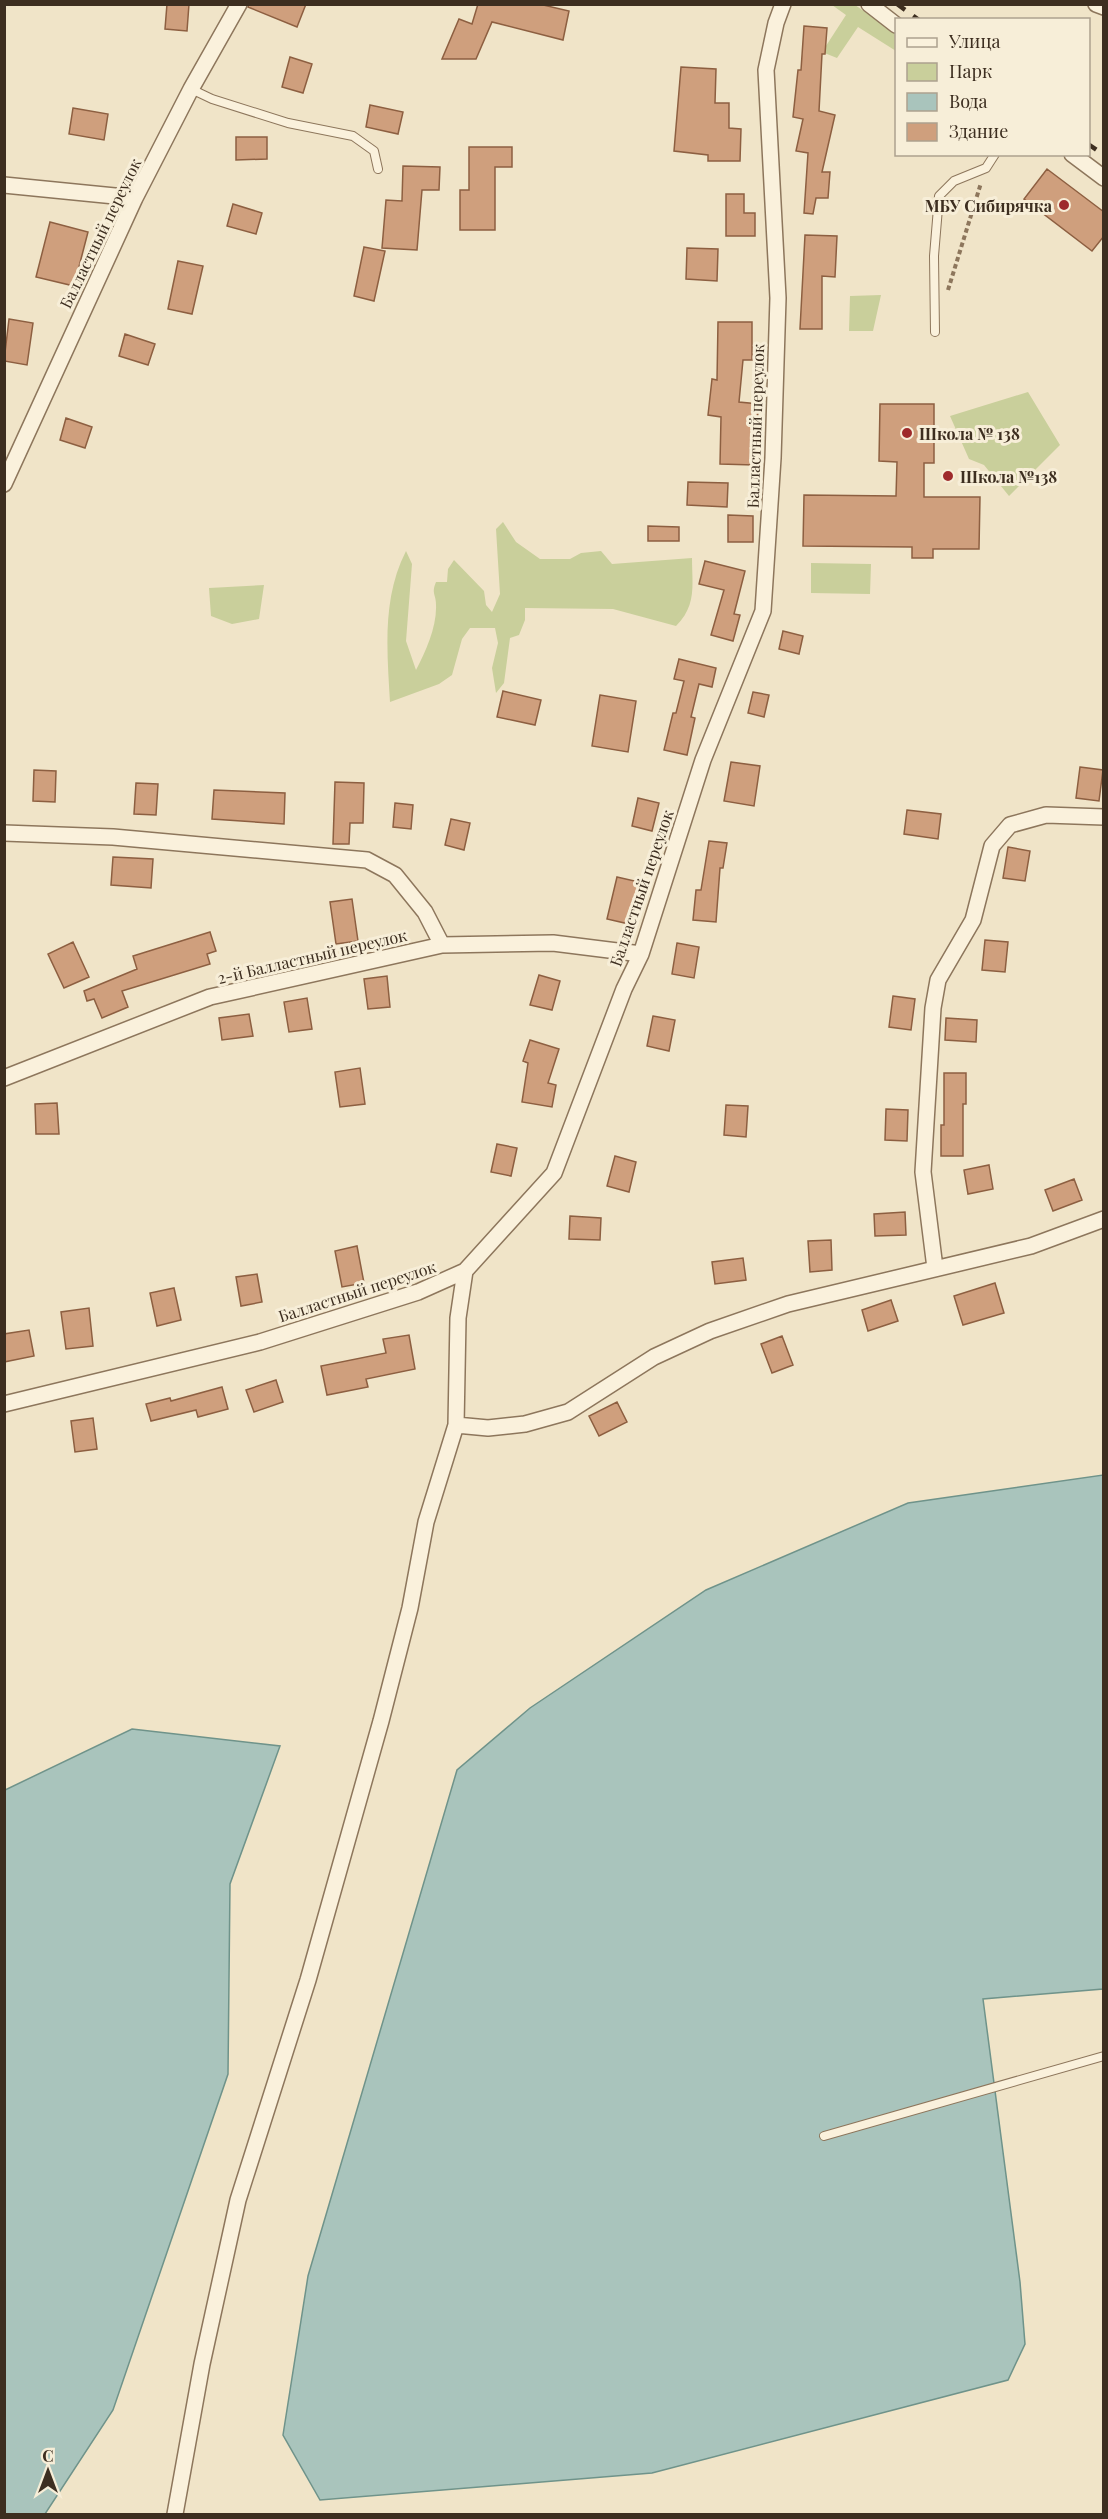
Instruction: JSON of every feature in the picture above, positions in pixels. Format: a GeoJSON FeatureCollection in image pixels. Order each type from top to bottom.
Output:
{"type":"FeatureCollection","features":[{"type":"Feature","properties":{"kind":"street","name":"Балластный переулок"},"geometry":{"type":"LineString","coordinates":[[4,484],[135,198],[191,89],[239,4]]}},
{"type":"Feature","properties":{"kind":"street","name":"Балластный переулок"},"geometry":{"type":"LineString","coordinates":[[4,1404],[260,1342],[418,1292],[465,1271],[554,1173],[624,989],[641,954],[703,760],[764,611],[773,458],[778,298],[766,70],[776,23],[783,4]]}},
{"type":"Feature","properties":{"kind":"street"},"geometry":{"type":"LineString","coordinates":[[869,4],[895,24]]}},
{"type":"Feature","properties":{"kind":"street"},"geometry":{"type":"LineString","coordinates":[[1096,4],[1104,8]]}},
{"type":"Feature","properties":{"kind":"street"},"geometry":{"type":"LineString","coordinates":[[1075,156],[1104,178]]}},
{"type":"Feature","properties":{"kind":"street"},"geometry":{"type":"LineString","coordinates":[[4,185],[135,198]]}},
{"type":"Feature","properties":{"kind":"street"},"geometry":{"type":"LineString","coordinates":[[935,1268],[923,1172],[933,1008],[938,980],[973,920],[992,846],[1010,825],[1046,815],[1104,817]]}},
{"type":"Feature","properties":{"kind":"street"},"geometry":{"type":"LineString","coordinates":[[4,833],[113,837],[367,860],[395,875],[425,912],[442,945]]}},
{"type":"Feature","properties":{"kind":"street","name":"2-й Балластный переулок"},"geometry":{"type":"LineString","coordinates":[[4,1078],[210,997],[442,945],[553,943],[641,954]]}},
{"type":"Feature","properties":{"kind":"street"},"geometry":{"type":"LineString","coordinates":[[456,1425],[488,1428],[525,1424],[567,1412],[654,1357],[710,1331],[788,1304],[1031,1245],[1104,1219]]}},
{"type":"Feature","properties":{"kind":"street"},"geometry":{"type":"LineString","coordinates":[[176,2514],[202,2364],[238,2200],[311,1968],[381,1721],[410,1608],[426,1522],[456,1425],[458,1318],[465,1271]]}},
{"type":"Feature","properties":{"kind":"lane"},"geometry":{"type":"LineString","coordinates":[[191,89],[212,99],[288,123],[353,136],[374,152],[378,169]]}},
{"type":"Feature","properties":{"kind":"lane"},"geometry":{"type":"LineString","coordinates":[[935,332],[934,255],[939,195],[954,181],[986,168],[994,156]]}},
{"type":"Feature","properties":{"kind":"lane"},"geometry":{"type":"LineString","coordinates":[[824,2136],[1104,2056]]}},
{"type":"Feature","properties":{"kind":"path"},"geometry":{"type":"LineString","coordinates":[[945,299],[986,168]]}},
{"type":"Feature","properties":{"kind":"green space"},"geometry":{"type":"Polygon","coordinates":[[[832,5],[855,5],[895,32],[895,50],[858,27],[837,58],[822,52],[846,15],[832,5]]]}},
{"type":"Feature","properties":{"kind":"green space"},"geometry":{"type":"Polygon","coordinates":[[[881,295],[873,331],[849,331],[850,296],[881,295]]]}},
{"type":"Feature","properties":{"kind":"green space"},"geometry":{"type":"Polygon","coordinates":[[[1028,392],[1060,445],[1009,496],[984,465],[969,459],[950,416],[1028,392]]]}},
{"type":"Feature","properties":{"kind":"green space"},"geometry":{"type":"Polygon","coordinates":[[[503,522],[516,542],[540,559],[570,559],[581,553],[601,551],[612,564],[692,558],[692,594],[683,618],[676,626],[613,609],[525,608],[525,620],[519,635],[510,638],[504,683],[496,693],[492,668],[498,643],[495,628],[470,628],[462,639],[452,675],[439,684],[390,702],[387,644],[390,606],[398,569],[406,551],[412,564],[406,641],[416,670],[433,630],[436,613],[434,592],[436,582],[447,582],[448,569],[454,560],[484,591],[486,605],[492,612],[500,594],[496,529],[503,522]]]}},
{"type":"Feature","properties":{"kind":"green space"},"geometry":{"type":"Polygon","coordinates":[[[811,563],[871,564],[870,594],[811,593],[811,563]]]}},
{"type":"Feature","properties":{"kind":"green space"},"geometry":{"type":"Polygon","coordinates":[[[264,585],[259,619],[232,624],[211,616],[209,588],[264,585]]]}},
{"type":"Feature","properties":{"kind":"water"},"geometry":{"type":"Polygon","coordinates":[[[1103,1475],[1103,1989],[983,1999],[1020,2282],[1025,2344],[1008,2380],[652,2473],[320,2500],[283,2435],[308,2276],[457,1770],[530,1708],[706,1590],[908,1503],[1103,1475]]]}},
{"type":"Feature","properties":{"kind":"water"},"geometry":{"type":"Polygon","coordinates":[[[132,1729],[280,1746],[230,1884],[228,2074],[113,2410],[45,2514],[5,2514],[5,1790],[132,1729]]]}},
{"type":"Feature","properties":{"kind":"building"},"geometry":{"type":"Polygon","coordinates":[[[167,4],[189,4],[187,31],[165,29],[167,4]]]}},
{"type":"Feature","properties":{"kind":"building"},"geometry":{"type":"Polygon","coordinates":[[[249,4],[306,4],[297,27],[248,7],[249,4]]]}},
{"type":"Feature","properties":{"kind":"building"},"geometry":{"type":"Polygon","coordinates":[[[478,4],[539,4],[569,11],[563,40],[492,22],[476,59],[442,59],[459,19],[472,24],[478,4]]]}},
{"type":"Feature","properties":{"kind":"building"},"geometry":{"type":"Polygon","coordinates":[[[804,26],[827,28],[825,54],[822,54],[819,111],[835,115],[822,172],[830,172],[828,198],[816,198],[813,214],[804,213],[808,153],[796,151],[803,119],[793,117],[798,70],[801,70],[804,26]]]}},
{"type":"Feature","properties":{"kind":"building"},"geometry":{"type":"Polygon","coordinates":[[[290,57],[312,64],[303,93],[282,87],[290,57]]]}},
{"type":"Feature","properties":{"kind":"building"},"geometry":{"type":"Polygon","coordinates":[[[681,67],[716,69],[715,103],[729,103],[729,128],[741,129],[740,161],[708,161],[708,155],[674,151],[681,67]]]}},
{"type":"Feature","properties":{"kind":"building"},"geometry":{"type":"Polygon","coordinates":[[[370,105],[403,112],[398,134],[366,127],[370,105]]]}},
{"type":"Feature","properties":{"kind":"building"},"geometry":{"type":"Polygon","coordinates":[[[73,108],[108,114],[104,140],[69,134],[73,108]]]}},
{"type":"Feature","properties":{"kind":"building"},"geometry":{"type":"Polygon","coordinates":[[[236,137],[267,137],[267,159],[236,160],[236,137]]]}},
{"type":"Feature","properties":{"kind":"building"},"geometry":{"type":"Polygon","coordinates":[[[469,147],[512,147],[512,167],[495,167],[495,230],[460,230],[460,190],[469,190],[469,147]]]}},
{"type":"Feature","properties":{"kind":"building"},"geometry":{"type":"Polygon","coordinates":[[[403,166],[440,167],[439,190],[422,190],[417,250],[382,248],[386,200],[402,201],[403,166]]]}},
{"type":"Feature","properties":{"kind":"building","name":"МБУ Сибирячка"},"geometry":{"type":"Polygon","coordinates":[[[1047,169],[1104,212],[1104,236],[1092,251],[1024,199],[1047,169]]]}},
{"type":"Feature","properties":{"kind":"building"},"geometry":{"type":"Polygon","coordinates":[[[726,194],[744,194],[744,213],[755,213],[755,236],[726,236],[726,194]]]}},
{"type":"Feature","properties":{"kind":"building"},"geometry":{"type":"Polygon","coordinates":[[[233,204],[262,213],[256,234],[227,226],[233,204]]]}},
{"type":"Feature","properties":{"kind":"building"},"geometry":{"type":"Polygon","coordinates":[[[50,222],[88,232],[74,286],[36,277],[50,222]]]}},
{"type":"Feature","properties":{"kind":"building"},"geometry":{"type":"Polygon","coordinates":[[[805,235],[837,236],[835,277],[822,276],[822,329],[800,329],[805,235]]]}},
{"type":"Feature","properties":{"kind":"building"},"geometry":{"type":"Polygon","coordinates":[[[364,247],[385,251],[374,301],[354,296],[364,247]]]}},
{"type":"Feature","properties":{"kind":"building"},"geometry":{"type":"Polygon","coordinates":[[[687,248],[718,249],[717,281],[686,279],[687,248]]]}},
{"type":"Feature","properties":{"kind":"building"},"geometry":{"type":"Polygon","coordinates":[[[178,261],[203,266],[192,314],[168,309],[178,261]]]}},
{"type":"Feature","properties":{"kind":"building"},"geometry":{"type":"Polygon","coordinates":[[[9,319],[33,323],[27,365],[4,361],[9,319]]]}},
{"type":"Feature","properties":{"kind":"building"},"geometry":{"type":"Polygon","coordinates":[[[718,322],[752,322],[752,360],[743,360],[739,402],[759,404],[757,420],[755,420],[754,465],[720,464],[721,417],[708,415],[712,379],[717,380],[718,322]]]}},
{"type":"Feature","properties":{"kind":"building"},"geometry":{"type":"Polygon","coordinates":[[[125,334],[155,344],[148,365],[119,356],[125,334]]]}},
{"type":"Feature","properties":{"kind":"building"},"geometry":{"type":"Polygon","coordinates":[[[880,404],[934,404],[934,463],[924,463],[924,497],[980,497],[979,549],[933,549],[933,558],[912,558],[912,547],[803,546],[804,495],[896,496],[897,462],[879,461],[880,404]]]}},
{"type":"Feature","properties":{"kind":"building"},"geometry":{"type":"Polygon","coordinates":[[[66,418],[92,427],[85,448],[60,440],[66,418]]]}},
{"type":"Feature","properties":{"kind":"building"},"geometry":{"type":"Polygon","coordinates":[[[688,482],[728,483],[727,507],[687,505],[688,482]]]}},
{"type":"Feature","properties":{"kind":"building"},"geometry":{"type":"Polygon","coordinates":[[[728,515],[753,516],[753,542],[728,542],[728,515]]]}},
{"type":"Feature","properties":{"kind":"building"},"geometry":{"type":"Polygon","coordinates":[[[648,526],[679,527],[679,541],[648,541],[648,526]]]}},
{"type":"Feature","properties":{"kind":"building"},"geometry":{"type":"Polygon","coordinates":[[[705,561],[745,571],[734,614],[740,615],[733,641],[711,635],[724,590],[699,584],[705,561]]]}},
{"type":"Feature","properties":{"kind":"building"},"geometry":{"type":"Polygon","coordinates":[[[783,631],[803,636],[799,654],[779,649],[783,631]]]}},
{"type":"Feature","properties":{"kind":"building"},"geometry":{"type":"Polygon","coordinates":[[[679,659],[716,668],[712,687],[699,684],[691,717],[695,718],[687,755],[664,750],[684,681],[674,679],[679,659]]]}},
{"type":"Feature","properties":{"kind":"building"},"geometry":{"type":"Polygon","coordinates":[[[503,691],[541,700],[535,725],[497,717],[503,691]]]}},
{"type":"Feature","properties":{"kind":"building"},"geometry":{"type":"Polygon","coordinates":[[[753,692],[769,695],[764,717],[748,713],[753,692]]]}},
{"type":"Feature","properties":{"kind":"building"},"geometry":{"type":"Polygon","coordinates":[[[600,695],[636,701],[628,752],[592,746],[600,695]]]}},
{"type":"Feature","properties":{"kind":"building"},"geometry":{"type":"Polygon","coordinates":[[[731,762],[760,766],[754,806],[724,801],[731,762]]]}},
{"type":"Feature","properties":{"kind":"building"},"geometry":{"type":"Polygon","coordinates":[[[1080,767],[1103,770],[1099,801],[1076,798],[1080,767]]]}},
{"type":"Feature","properties":{"kind":"building"},"geometry":{"type":"Polygon","coordinates":[[[34,770],[56,771],[55,802],[33,801],[34,770]]]}},
{"type":"Feature","properties":{"kind":"building"},"geometry":{"type":"Polygon","coordinates":[[[335,782],[364,783],[363,823],[350,823],[349,844],[333,844],[335,782]]]}},
{"type":"Feature","properties":{"kind":"building"},"geometry":{"type":"Polygon","coordinates":[[[136,783],[158,784],[156,815],[134,814],[136,783]]]}},
{"type":"Feature","properties":{"kind":"building"},"geometry":{"type":"Polygon","coordinates":[[[214,790],[285,793],[284,824],[212,819],[214,790]]]}},
{"type":"Feature","properties":{"kind":"building"},"geometry":{"type":"Polygon","coordinates":[[[638,798],[659,803],[652,831],[632,826],[638,798]]]}},
{"type":"Feature","properties":{"kind":"building"},"geometry":{"type":"Polygon","coordinates":[[[395,803],[413,805],[411,829],[393,827],[395,803]]]}},
{"type":"Feature","properties":{"kind":"building"},"geometry":{"type":"Polygon","coordinates":[[[907,810],[941,814],[938,839],[904,834],[907,810]]]}},
{"type":"Feature","properties":{"kind":"building"},"geometry":{"type":"Polygon","coordinates":[[[451,819],[470,823],[464,850],[445,845],[451,819]]]}},
{"type":"Feature","properties":{"kind":"building"},"geometry":{"type":"Polygon","coordinates":[[[709,841],[727,843],[723,868],[720,868],[716,922],[693,920],[696,890],[701,890],[709,841]]]}},
{"type":"Feature","properties":{"kind":"building"},"geometry":{"type":"Polygon","coordinates":[[[1008,847],[1030,851],[1025,881],[1003,878],[1008,847]]]}},
{"type":"Feature","properties":{"kind":"building"},"geometry":{"type":"Polygon","coordinates":[[[113,857],[153,859],[151,888],[111,885],[113,857]]]}},
{"type":"Feature","properties":{"kind":"building"},"geometry":{"type":"Polygon","coordinates":[[[617,877],[639,882],[629,924],[607,919],[617,877]]]}},
{"type":"Feature","properties":{"kind":"building"},"geometry":{"type":"Polygon","coordinates":[[[352,899],[358,941],[336,944],[330,902],[352,899]]]}},
{"type":"Feature","properties":{"kind":"building"},"geometry":{"type":"Polygon","coordinates":[[[210,932],[216,951],[207,954],[210,964],[122,991],[128,1007],[102,1018],[94,999],[87,1001],[84,991],[137,969],[133,956],[210,932]]]}},
{"type":"Feature","properties":{"kind":"building"},"geometry":{"type":"Polygon","coordinates":[[[985,940],[1008,942],[1005,972],[982,970],[985,940]]]}},
{"type":"Feature","properties":{"kind":"building"},"geometry":{"type":"Polygon","coordinates":[[[73,942],[89,977],[64,988],[48,954],[73,942]]]}},
{"type":"Feature","properties":{"kind":"building"},"geometry":{"type":"Polygon","coordinates":[[[677,943],[699,947],[694,978],[672,974],[677,943]]]}},
{"type":"Feature","properties":{"kind":"building"},"geometry":{"type":"Polygon","coordinates":[[[539,975],[560,981],[552,1010],[530,1005],[539,975]]]}},
{"type":"Feature","properties":{"kind":"building"},"geometry":{"type":"Polygon","coordinates":[[[387,976],[390,1007],[368,1009],[364,979],[387,976]]]}},
{"type":"Feature","properties":{"kind":"building"},"geometry":{"type":"Polygon","coordinates":[[[893,996],[915,999],[911,1030],[889,1027],[893,996]]]}},
{"type":"Feature","properties":{"kind":"building"},"geometry":{"type":"Polygon","coordinates":[[[307,998],[312,1029],[289,1032],[284,1002],[307,998]]]}},
{"type":"Feature","properties":{"kind":"building"},"geometry":{"type":"Polygon","coordinates":[[[249,1014],[253,1036],[222,1040],[219,1018],[249,1014]]]}},
{"type":"Feature","properties":{"kind":"building"},"geometry":{"type":"Polygon","coordinates":[[[653,1016],[675,1020],[669,1051],[647,1046],[653,1016]]]}},
{"type":"Feature","properties":{"kind":"building"},"geometry":{"type":"Polygon","coordinates":[[[946,1018],[977,1020],[976,1042],[945,1040],[946,1018]]]}},
{"type":"Feature","properties":{"kind":"building"},"geometry":{"type":"Polygon","coordinates":[[[530,1040],[559,1049],[548,1083],[556,1085],[552,1107],[522,1102],[528,1063],[523,1061],[530,1040]]]}},
{"type":"Feature","properties":{"kind":"building"},"geometry":{"type":"Polygon","coordinates":[[[360,1068],[365,1104],[340,1107],[335,1072],[360,1068]]]}},
{"type":"Feature","properties":{"kind":"building"},"geometry":{"type":"Polygon","coordinates":[[[944,1073],[966,1073],[966,1104],[963,1104],[963,1156],[941,1156],[941,1125],[944,1125],[944,1073]]]}},
{"type":"Feature","properties":{"kind":"building"},"geometry":{"type":"Polygon","coordinates":[[[57,1103],[59,1134],[36,1134],[35,1104],[57,1103]]]}},
{"type":"Feature","properties":{"kind":"building"},"geometry":{"type":"Polygon","coordinates":[[[726,1105],[748,1106],[746,1137],[724,1135],[726,1105]]]}},
{"type":"Feature","properties":{"kind":"building"},"geometry":{"type":"Polygon","coordinates":[[[886,1109],[908,1110],[907,1141],[885,1140],[886,1109]]]}},
{"type":"Feature","properties":{"kind":"building"},"geometry":{"type":"Polygon","coordinates":[[[497,1144],[517,1148],[511,1176],[491,1172],[497,1144]]]}},
{"type":"Feature","properties":{"kind":"building"},"geometry":{"type":"Polygon","coordinates":[[[615,1156],[636,1162],[629,1192],[607,1186],[615,1156]]]}},
{"type":"Feature","properties":{"kind":"building"},"geometry":{"type":"Polygon","coordinates":[[[989,1165],[993,1189],[968,1194],[964,1170],[989,1165]]]}},
{"type":"Feature","properties":{"kind":"building"},"geometry":{"type":"Polygon","coordinates":[[[1074,1179],[1082,1200],[1053,1211],[1045,1190],[1074,1179]]]}},
{"type":"Feature","properties":{"kind":"building"},"geometry":{"type":"Polygon","coordinates":[[[905,1212],[906,1235],[875,1236],[874,1214],[905,1212]]]}},
{"type":"Feature","properties":{"kind":"building"},"geometry":{"type":"Polygon","coordinates":[[[570,1216],[601,1218],[600,1240],[569,1239],[570,1216]]]}},
{"type":"Feature","properties":{"kind":"building"},"geometry":{"type":"Polygon","coordinates":[[[831,1240],[832,1270],[810,1272],[808,1241],[831,1240]]]}},
{"type":"Feature","properties":{"kind":"building"},"geometry":{"type":"Polygon","coordinates":[[[357,1246],[364,1283],[342,1287],[335,1251],[357,1246]]]}},
{"type":"Feature","properties":{"kind":"building"},"geometry":{"type":"Polygon","coordinates":[[[743,1258],[746,1280],[715,1284],[712,1262],[743,1258]]]}},
{"type":"Feature","properties":{"kind":"building"},"geometry":{"type":"Polygon","coordinates":[[[257,1274],[262,1302],[241,1306],[236,1277],[257,1274]]]}},
{"type":"Feature","properties":{"kind":"building"},"geometry":{"type":"Polygon","coordinates":[[[995,1283],[1004,1313],[963,1325],[954,1296],[995,1283]]]}},
{"type":"Feature","properties":{"kind":"building"},"geometry":{"type":"Polygon","coordinates":[[[174,1288],[181,1320],[157,1326],[150,1293],[174,1288]]]}},
{"type":"Feature","properties":{"kind":"building"},"geometry":{"type":"Polygon","coordinates":[[[891,1300],[898,1321],[868,1331],[862,1310],[891,1300]]]}},
{"type":"Feature","properties":{"kind":"building"},"geometry":{"type":"Polygon","coordinates":[[[89,1308],[93,1346],[66,1349],[61,1312],[89,1308]]]}},
{"type":"Feature","properties":{"kind":"building"},"geometry":{"type":"Polygon","coordinates":[[[29,1330],[34,1356],[4,1362],[4,1334],[29,1330]]]}},
{"type":"Feature","properties":{"kind":"building"},"geometry":{"type":"Polygon","coordinates":[[[409,1335],[415,1369],[366,1379],[368,1387],[327,1395],[321,1366],[386,1353],[383,1339],[409,1335]]]}},
{"type":"Feature","properties":{"kind":"building"},"geometry":{"type":"Polygon","coordinates":[[[782,1336],[793,1365],[772,1373],[761,1344],[782,1336]]]}},
{"type":"Feature","properties":{"kind":"building"},"geometry":{"type":"Polygon","coordinates":[[[276,1380],[283,1402],[254,1412],[246,1390],[276,1380]]]}},
{"type":"Feature","properties":{"kind":"building"},"geometry":{"type":"Polygon","coordinates":[[[222,1387],[228,1409],[198,1417],[196,1410],[151,1421],[146,1404],[170,1398],[171,1401],[222,1387]]]}},
{"type":"Feature","properties":{"kind":"building"},"geometry":{"type":"Polygon","coordinates":[[[617,1402],[627,1422],[599,1436],[589,1416],[617,1402]]]}},
{"type":"Feature","properties":{"kind":"building"},"geometry":{"type":"Polygon","coordinates":[[[93,1418],[97,1449],[75,1452],[71,1421],[93,1418]]]}},
{"type":"Feature","properties":{"kind":"railway"},"geometry":{"type":"LineString","coordinates":[[897,4],[916,18]]}},
{"type":"Feature","properties":{"kind":"railway"},"geometry":{"type":"LineString","coordinates":[[1090,145],[1104,155]]}},
{"type":"Feature","properties":{"kind":"place","name":"МБУ Сибирячка"},"geometry":{"type":"Point","coordinates":[1064,205]}},
{"type":"Feature","properties":{"kind":"place","name":"Школа № 138"},"geometry":{"type":"Point","coordinates":[907,433]}},
{"type":"Feature","properties":{"kind":"place","name":"Школа №138"},"geometry":{"type":"Point","coordinates":[948,476]}}]}
